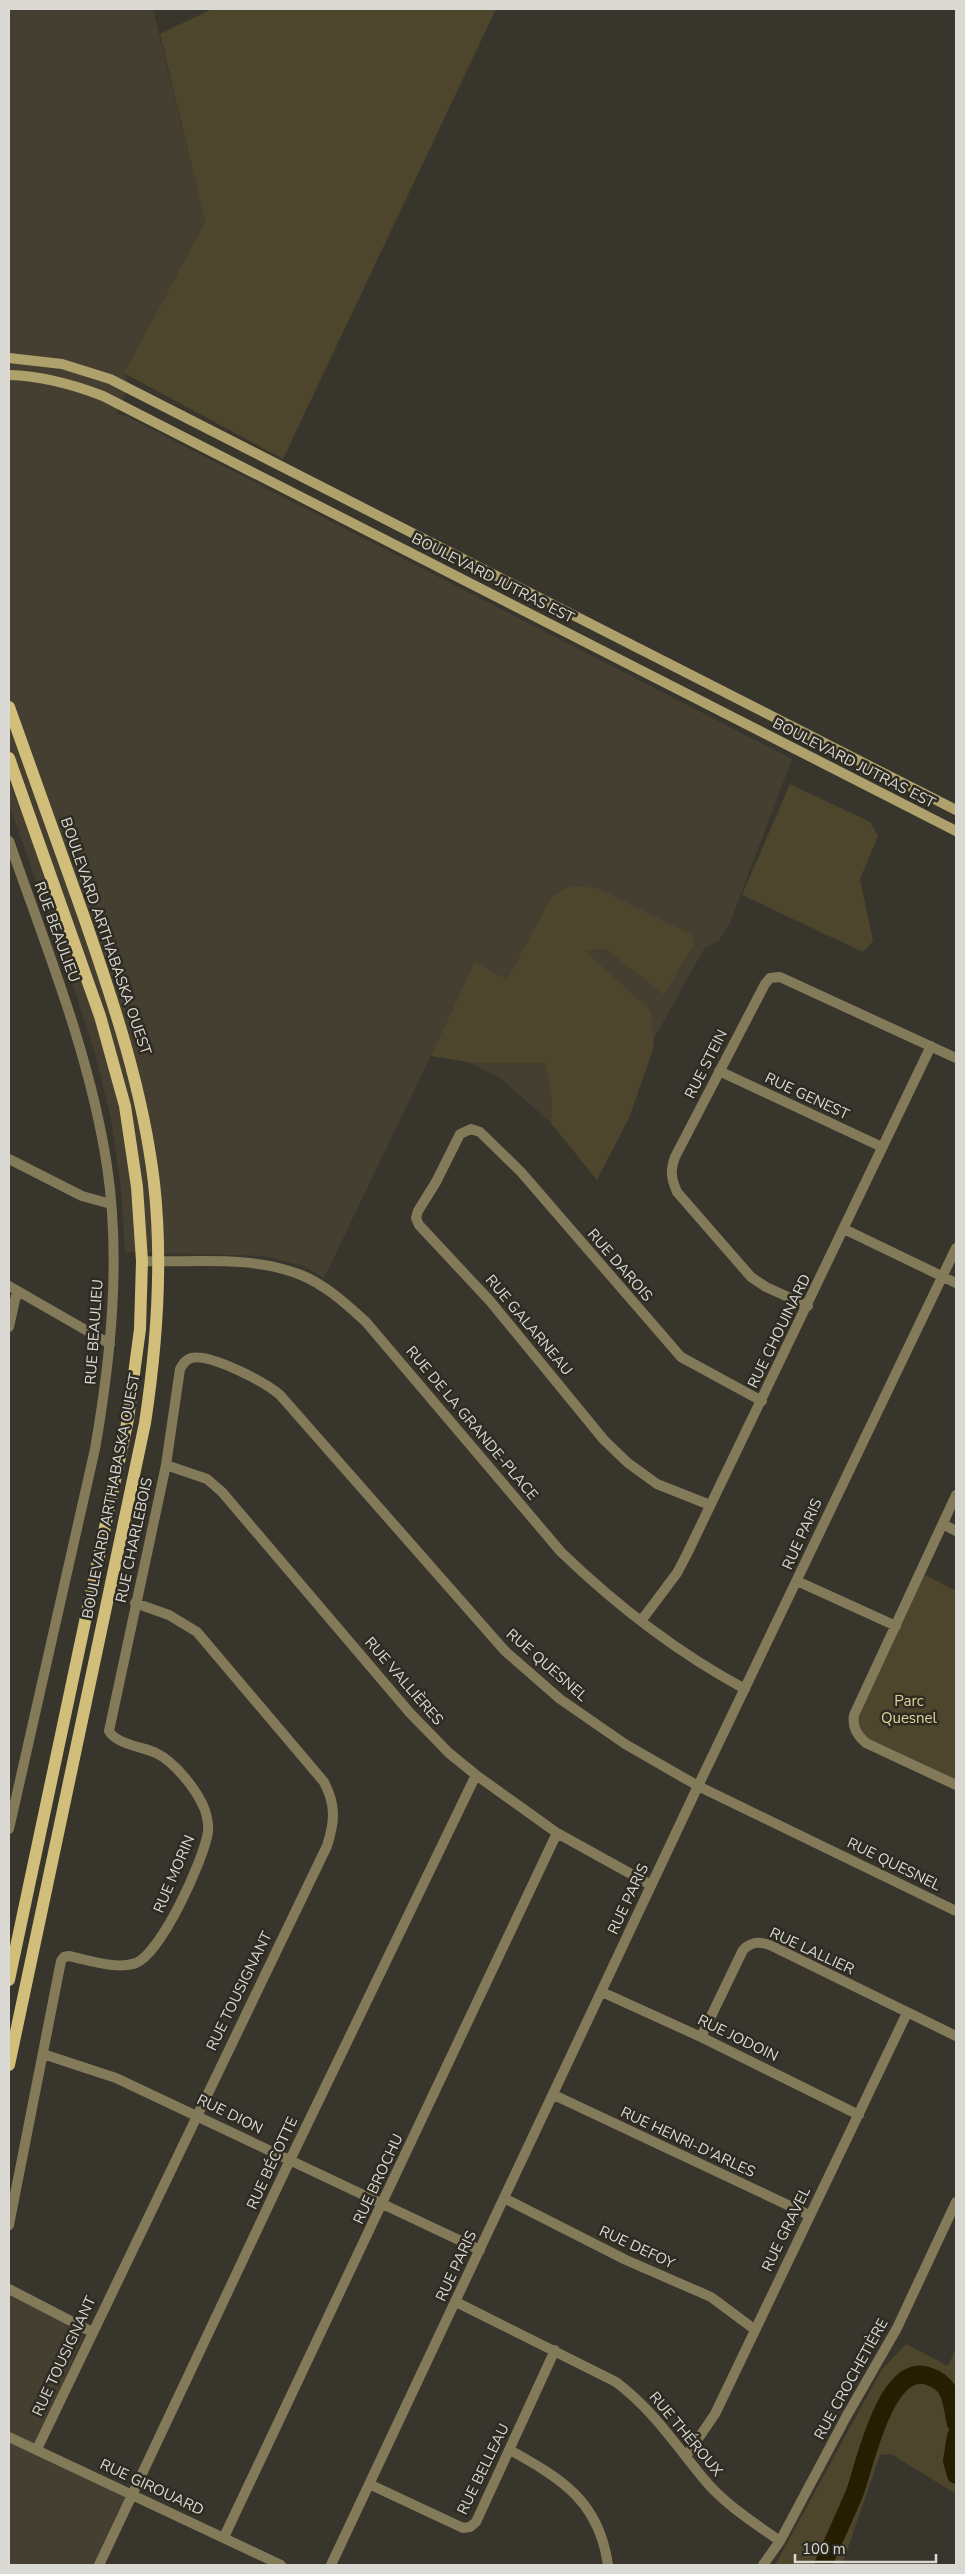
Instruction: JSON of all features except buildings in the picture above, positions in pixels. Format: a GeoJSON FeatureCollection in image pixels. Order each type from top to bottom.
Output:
{"type":"FeatureCollection","features":[{"type":"Feature","properties":{"kind":"main road","name":"BOULEVARD JUTRAS EST"},"geometry":{"type":"LineString","coordinates":[[9,358],[62,364],[110,379],[956,810]]}},
{"type":"Feature","properties":{"kind":"main road","name":"BOULEVARD JUTRAS EST"},"geometry":{"type":"LineString","coordinates":[[9,375],[56,380],[102,396],[956,831]]}},
{"type":"Feature","properties":{"kind":"main road","name":"BOULEVARD ARTHABASKA OUEST"},"geometry":{"type":"LineString","coordinates":[[9,707],[114,1003],[136,1078],[154,1183],[158,1262],[158,1302],[152,1376],[145,1423],[9,2065]]}},
{"type":"Feature","properties":{"kind":"main road","name":"BOULEVARD ARTHABASKA OUEST"},"geometry":{"type":"LineString","coordinates":[[9,758],[113,1056],[134,1157],[142,1262],[140,1329],[128,1419],[9,1980]]}},
{"type":"Feature","properties":{"kind":"street","name":"RUE BEAULIEU"},"geometry":{"type":"LineString","coordinates":[[9,841],[64,995],[90,1085],[107,1167],[111,1204],[112,1278],[110,1344],[105,1392],[95,1448],[9,1829]]}},
{"type":"Feature","properties":{"kind":"street","name":"RUE STEIN"},"geometry":{"type":"LineString","coordinates":[[808,1306],[766,1287],[751,1277],[677,1192],[671,1179],[671,1168],[675,1157],[765,984],[770,978],[780,977],[956,1058]]}},
{"type":"Feature","properties":{"kind":"street","name":"RUE CHOUINARD"},"geometry":{"type":"LineString","coordinates":[[641,1621],[677,1574],[808,1306],[931,1046]]}},
{"type":"Feature","properties":{"kind":"street","name":"RUE GENEST"},"geometry":{"type":"LineString","coordinates":[[719,1071],[882,1147]]}},
{"type":"Feature","properties":{"kind":"street","name":"RUE DAROIS"},"geometry":{"type":"LineString","coordinates":[[471,1129],[480,1132],[521,1172],[681,1357],[699,1369],[762,1401]]}},
{"type":"Feature","properties":{"kind":"street","name":"RUE GALARNEAU"},"geometry":{"type":"LineString","coordinates":[[471,1129],[460,1134],[436,1182],[418,1211],[416,1218],[419,1226],[490,1301],[604,1440],[628,1464],[657,1484],[710,1505]]}},
{"type":"Feature","properties":{"kind":"street"},"geometry":{"type":"LineString","coordinates":[[9,1159],[82,1196],[111,1204]]}},
{"type":"Feature","properties":{"kind":"street"},"geometry":{"type":"LineString","coordinates":[[844,1229],[956,1283]]}},
{"type":"Feature","properties":{"kind":"street","name":"RUE PARIS"},"geometry":{"type":"LineString","coordinates":[[331,2565],[554,2095],[651,1885],[797,1581],[846,1473],[956,1248]]}},
{"type":"Feature","properties":{"kind":"street","name":"RUE DE LA GRANDE-PLACE"},"geometry":{"type":"LineString","coordinates":[[142,1262],[256,1264],[303,1276],[328,1290],[357,1314],[378,1335],[561,1552],[613,1600],[641,1621],[745,1689]]}},
{"type":"Feature","properties":{"kind":"street"},"geometry":{"type":"LineString","coordinates":[[9,1327],[13,1288],[110,1344]]}},
{"type":"Feature","properties":{"kind":"street","name":"RUE CHARLEBOIS"},"geometry":{"type":"LineString","coordinates":[[109,1731],[166,1465],[180,1369],[183,1362],[190,1358]]}},
{"type":"Feature","properties":{"kind":"street","name":"RUE QUESNEL"},"geometry":{"type":"LineString","coordinates":[[190,1358],[209,1360],[250,1375],[268,1384],[280,1395],[480,1625],[536,1680],[587,1719],[698,1786],[956,1911]]}},
{"type":"Feature","properties":{"kind":"street","name":"RUE VALLIÈRES"},"geometry":{"type":"LineString","coordinates":[[166,1465],[207,1479],[222,1492],[410,1713],[449,1753],[476,1775],[558,1833],[651,1885]]}},
{"type":"Feature","properties":{"kind":"street"},"geometry":{"type":"LineString","coordinates":[[956,1495],[854,1715],[853,1723],[858,1736],[866,1743],[956,1785]]}},
{"type":"Feature","properties":{"kind":"street"},"geometry":{"type":"LineString","coordinates":[[943,1524],[956,1531]]}},
{"type":"Feature","properties":{"kind":"street"},"geometry":{"type":"LineString","coordinates":[[797,1581],[896,1626]]}},
{"type":"Feature","properties":{"kind":"street","name":"RUE TOUSIGNANT"},"geometry":{"type":"LineString","coordinates":[[37,2449],[196,2114],[327,1846],[334,1826],[335,1810],[331,1795],[314,1768],[198,1632],[169,1615],[136,1604]]}},
{"type":"Feature","properties":{"kind":"street","name":"RUE MORIN"},"geometry":{"type":"LineString","coordinates":[[43,2054],[61,1961],[64,1957],[125,1965],[136,1963],[145,1957],[164,1935],[207,1839],[208,1819],[204,1808],[175,1768],[157,1753],[120,1740],[112,1736],[109,1731]]}},
{"type":"Feature","properties":{"kind":"street","name":"RUE BÉCOTTE"},"geometry":{"type":"LineString","coordinates":[[99,2565],[290,2160],[476,1775]]}},
{"type":"Feature","properties":{"kind":"street","name":"RUE BROCHU"},"geometry":{"type":"LineString","coordinates":[[224,2537],[558,1833]]}},
{"type":"Feature","properties":{"kind":"street","name":"RUE LALLIER"},"geometry":{"type":"LineString","coordinates":[[701,2037],[742,1950],[749,1944],[758,1942],[772,1946],[956,2036]]}},
{"type":"Feature","properties":{"kind":"street","name":"RUE JODOIN"},"geometry":{"type":"LineString","coordinates":[[602,1992],[701,2037],[859,2115]]}},
{"type":"Feature","properties":{"kind":"street","name":"RUE GRAVEL"},"geometry":{"type":"LineString","coordinates":[[687,2455],[715,2414],[754,2329],[907,2013]]}},
{"type":"Feature","properties":{"kind":"street"},"geometry":{"type":"LineString","coordinates":[[9,2225],[43,2054]]}},
{"type":"Feature","properties":{"kind":"street","name":"RUE DION"},"geometry":{"type":"LineString","coordinates":[[43,2054],[116,2078],[196,2114],[480,2250]]}},
{"type":"Feature","properties":{"kind":"street","name":"RUE HENRI-D'ARLES"},"geometry":{"type":"LineString","coordinates":[[554,2095],[809,2215]]}},
{"type":"Feature","properties":{"kind":"street","name":"RUE DEFOY"},"geometry":{"type":"LineString","coordinates":[[504,2198],[626,2260],[711,2297],[754,2329]]}},
{"type":"Feature","properties":{"kind":"street","name":"RUE CROCHETIÈRE"},"geometry":{"type":"LineString","coordinates":[[763,2565],[780,2541],[897,2328],[956,2202]]}},
{"type":"Feature","properties":{"kind":"street"},"geometry":{"type":"LineString","coordinates":[[9,2289],[92,2332]]}},
{"type":"Feature","properties":{"kind":"street","name":"RUE THÉROUX"},"geometry":{"type":"LineString","coordinates":[[456,2302],[555,2350],[616,2382],[631,2393],[657,2419],[718,2494],[735,2509],[780,2541]]}},
{"type":"Feature","properties":{"kind":"street","name":"RUE BELLEAU"},"geometry":{"type":"LineString","coordinates":[[369,2484],[463,2528],[470,2527],[476,2522],[555,2350]]}},
{"type":"Feature","properties":{"kind":"street","name":"RUE GIROUARD"},"geometry":{"type":"LineString","coordinates":[[9,2437],[281,2565]]}},
{"type":"Feature","properties":{"kind":"street"},"geometry":{"type":"LineString","coordinates":[[510,2450],[560,2479],[584,2502],[603,2540],[608,2565]]}},
{"type":"Feature","properties":{"kind":"shaded area"},"geometry":{"type":"Polygon","coordinates":[[[9,9],[153,9],[205,222],[124,373],[129,386],[116,414],[126,416],[792,759],[730,923],[719,940],[704,949],[650,1046],[597,1180],[551,1123],[499,1077],[435,1047],[324,1278],[304,1266],[265,1256],[125,1252],[121,1188],[111,1119],[95,1053],[68,970],[9,805],[9,9]]]}},
{"type":"Feature","properties":{"kind":"shaded area"},"geometry":{"type":"Polygon","coordinates":[[[9,2293],[84,2335],[33,2452],[126,2496],[94,2565],[9,2565],[9,2293]]]}},
{"type":"Feature","properties":{"kind":"green space"},"geometry":{"type":"Polygon","coordinates":[[[212,9],[496,9],[283,459],[124,373],[205,222],[160,34],[212,9]]]}},
{"type":"Feature","properties":{"kind":"green space"},"geometry":{"type":"Polygon","coordinates":[[[790,784],[870,822],[878,836],[860,879],[873,941],[863,952],[742,895],[790,784]]]}},
{"type":"Feature","properties":{"kind":"green space"},"geometry":{"type":"Polygon","coordinates":[[[572,886],[598,888],[691,934],[694,944],[664,995],[606,949],[584,950],[651,1011],[654,1047],[629,1118],[597,1180],[551,1123],[552,1099],[545,1063],[474,1063],[431,1056],[475,961],[507,980],[552,896],[572,886]]]}},
{"type":"Feature","properties":{"kind":"green space","name":"Parc Quesnel"},"geometry":{"type":"Polygon","coordinates":[[[920,1572],[956,1591],[956,1785],[866,1743],[854,1715],[920,1572]]]}},
{"type":"Feature","properties":{"kind":"green space"},"geometry":{"type":"Polygon","coordinates":[[[906,2344],[948,2366],[956,2348],[956,2494],[891,2454],[880,2455],[842,2565],[775,2565],[882,2369],[906,2344]]]}},
{"type":"Feature","properties":{"kind":"waterway"},"geometry":{"type":"LineString","coordinates":[[823,2565],[855,2492],[879,2418],[900,2384],[913,2376],[928,2376],[936,2379],[947,2389],[950,2395],[956,2424]]}},
{"type":"Feature","properties":{"kind":"waterway"},"geometry":{"type":"LineString","coordinates":[[956,2436],[952,2461],[956,2475]]}}]}
